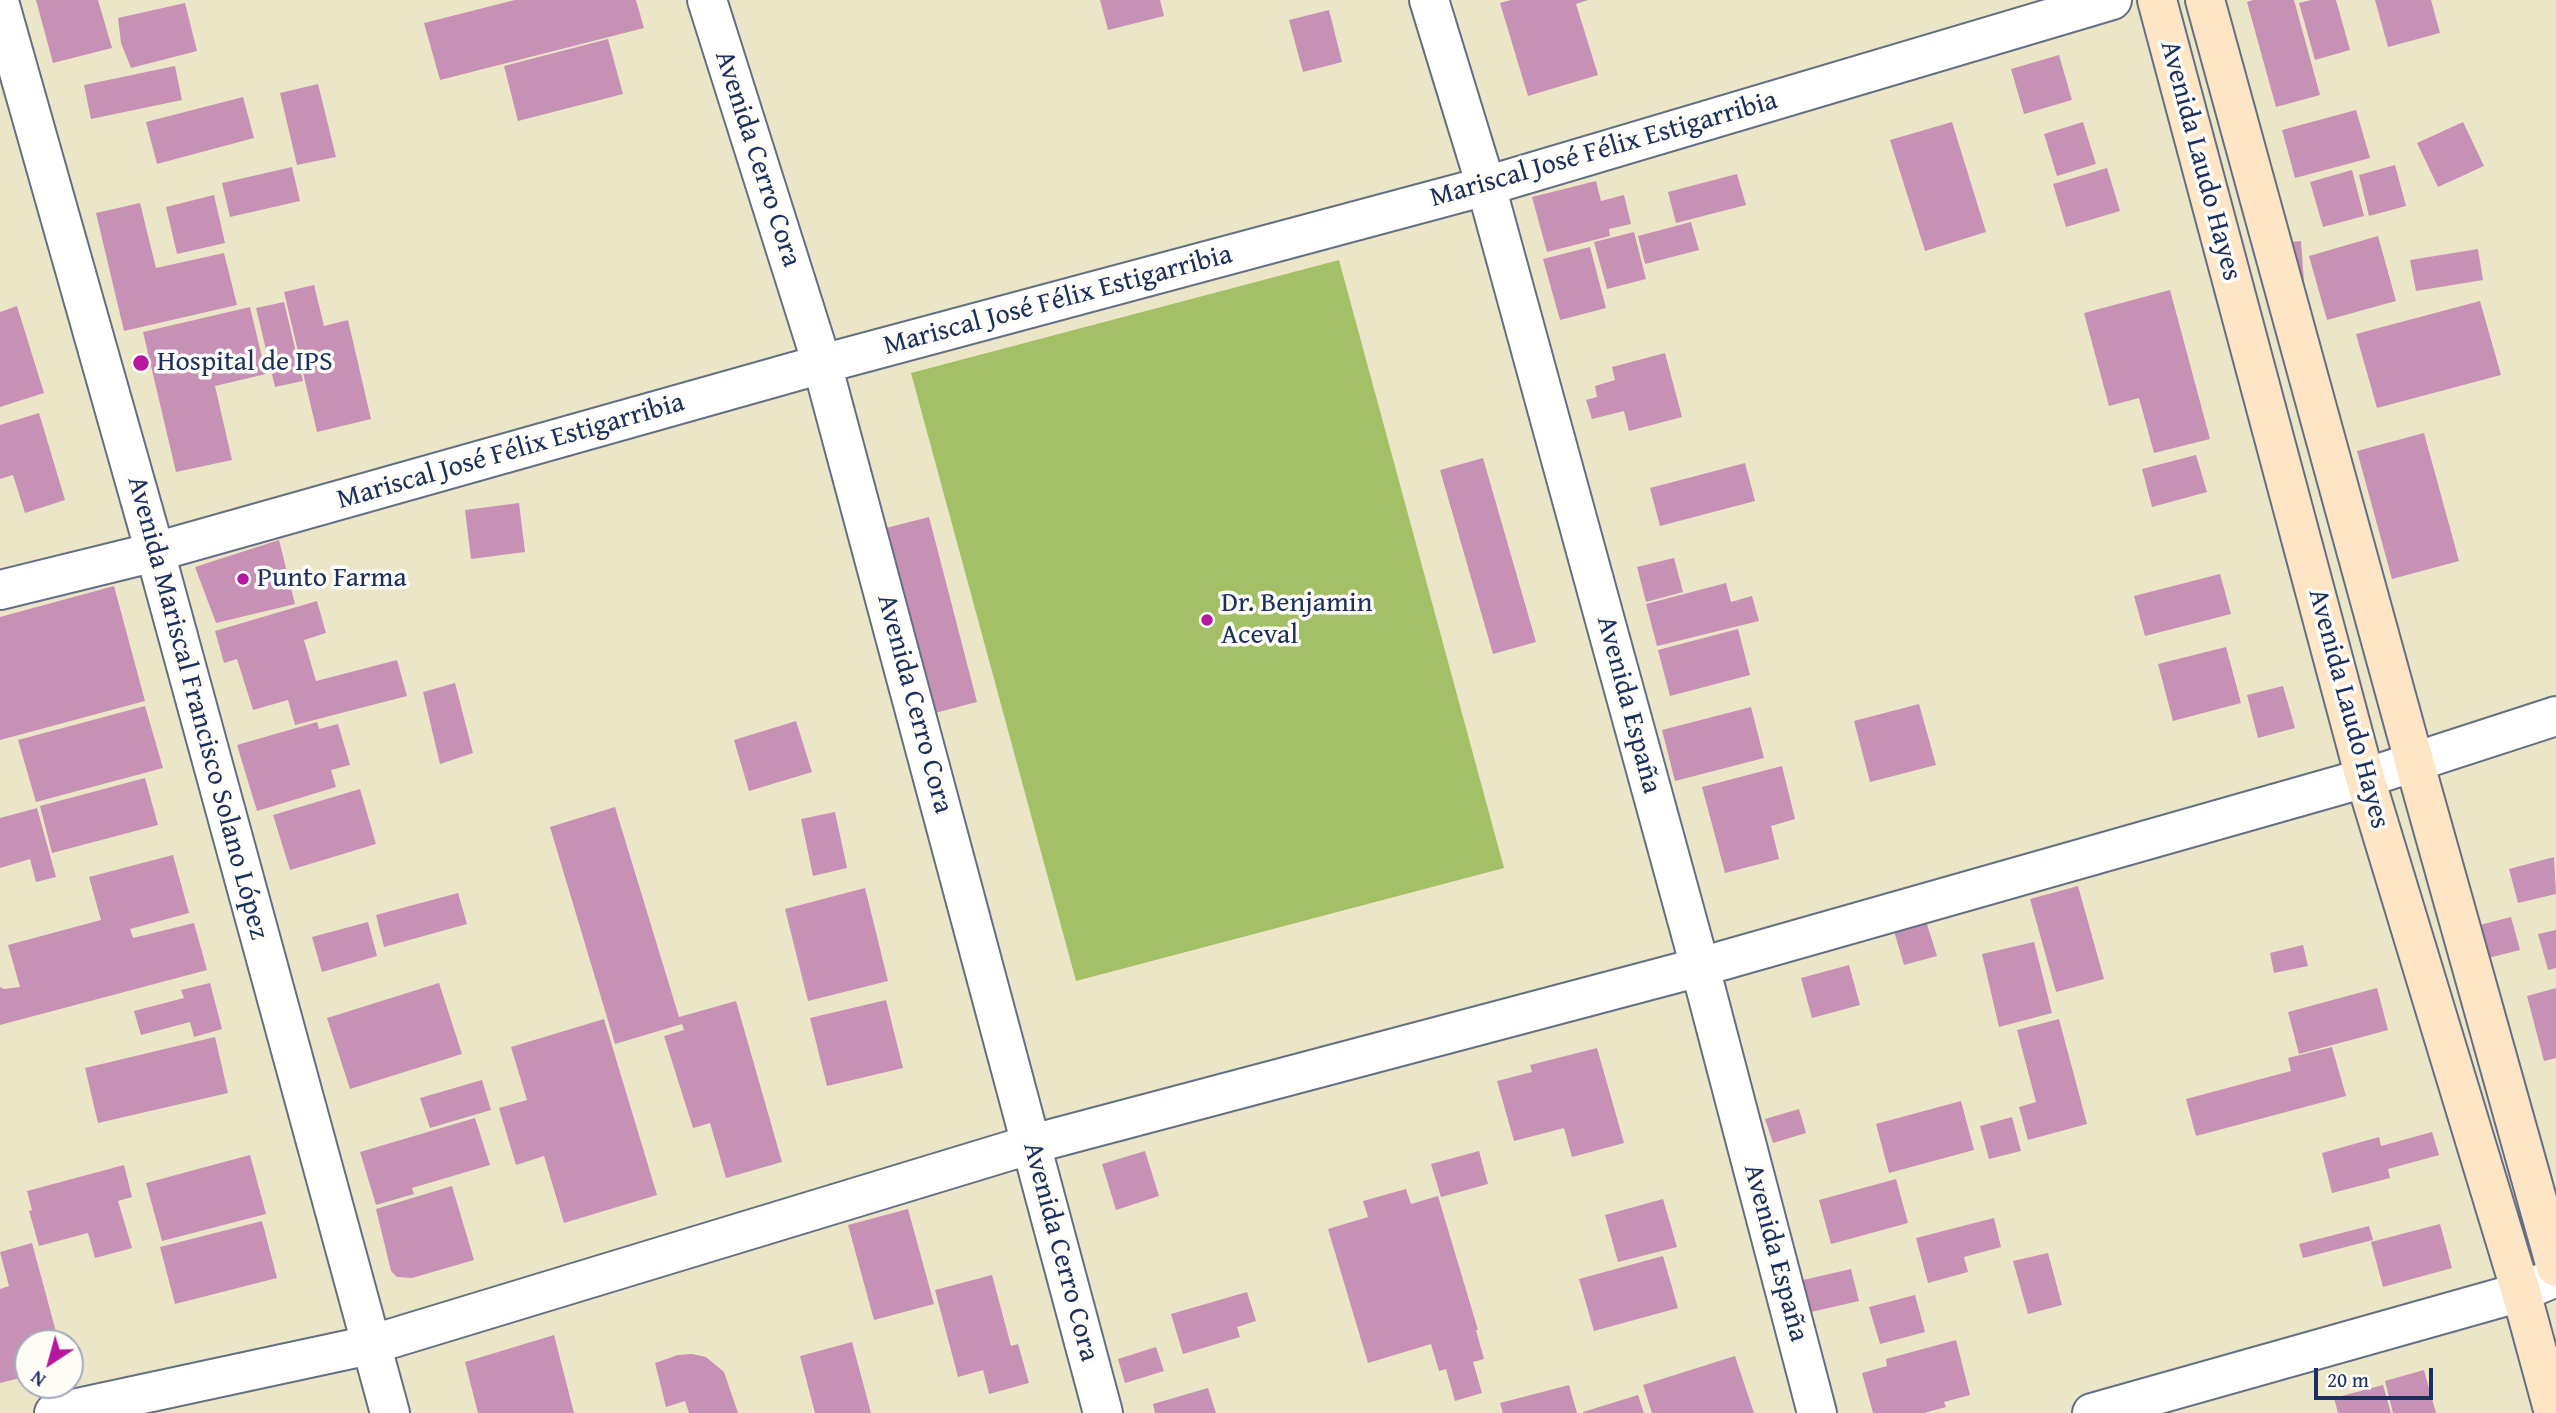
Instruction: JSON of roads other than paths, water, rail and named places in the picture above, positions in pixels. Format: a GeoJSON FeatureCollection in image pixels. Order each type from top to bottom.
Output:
{"type":"FeatureCollection","features":[{"type":"Feature","properties":{"kind":"street","name":"Avenida Cerro Cora"},"geometry":{"type":"LineString","coordinates":[[707,0],[822,364],[1103,1413]]}},
{"type":"Feature","properties":{"kind":"street","name":"Avenida España"},"geometry":{"type":"LineString","coordinates":[[1429,0],[1486,186],[1700,967],[1817,1413]]}},
{"type":"Feature","properties":{"kind":"street","name":"Mariscal José Félix Estigarribia"},"geometry":{"type":"LineString","coordinates":[[0,590],[155,552],[822,364],[1486,186],[2112,0]]}},
{"type":"Feature","properties":{"kind":"street","name":"Avenida Laudo Hayes"},"geometry":{"type":"LineString","coordinates":[[2157,0],[2365,778],[2521,1292],[2554,1413]]}},
{"type":"Feature","properties":{"kind":"street","name":"Avenida Laudo Hayes"},"geometry":{"type":"LineString","coordinates":[[2205,0],[2556,1268]]}},
{"type":"Feature","properties":{"kind":"street","name":"Avenida Mariscal Francisco Solano López"},"geometry":{"type":"LineString","coordinates":[[0,5],[155,552],[390,1413]]}},
{"type":"Feature","properties":{"kind":"street"},"geometry":{"type":"LineString","coordinates":[[54,1413],[370,1346],[1032,1144],[1700,967],[2365,778],[2556,716]]}},
{"type":"Feature","properties":{"kind":"street"},"geometry":{"type":"LineString","coordinates":[[2092,1413],[2521,1292],[2556,1277]]}},
{"type":"Feature","properties":{"kind":"place","name":"Hospital de IPS"},"geometry":{"type":"Point","coordinates":[141,363]}},
{"type":"Feature","properties":{"kind":"place","name":"Punto Farma"},"geometry":{"type":"Point","coordinates":[243,579]}},
{"type":"Feature","properties":{"kind":"place","name":"Dr. Benjamin Aceval"},"geometry":{"type":"Point","coordinates":[1207,620]}}]}
